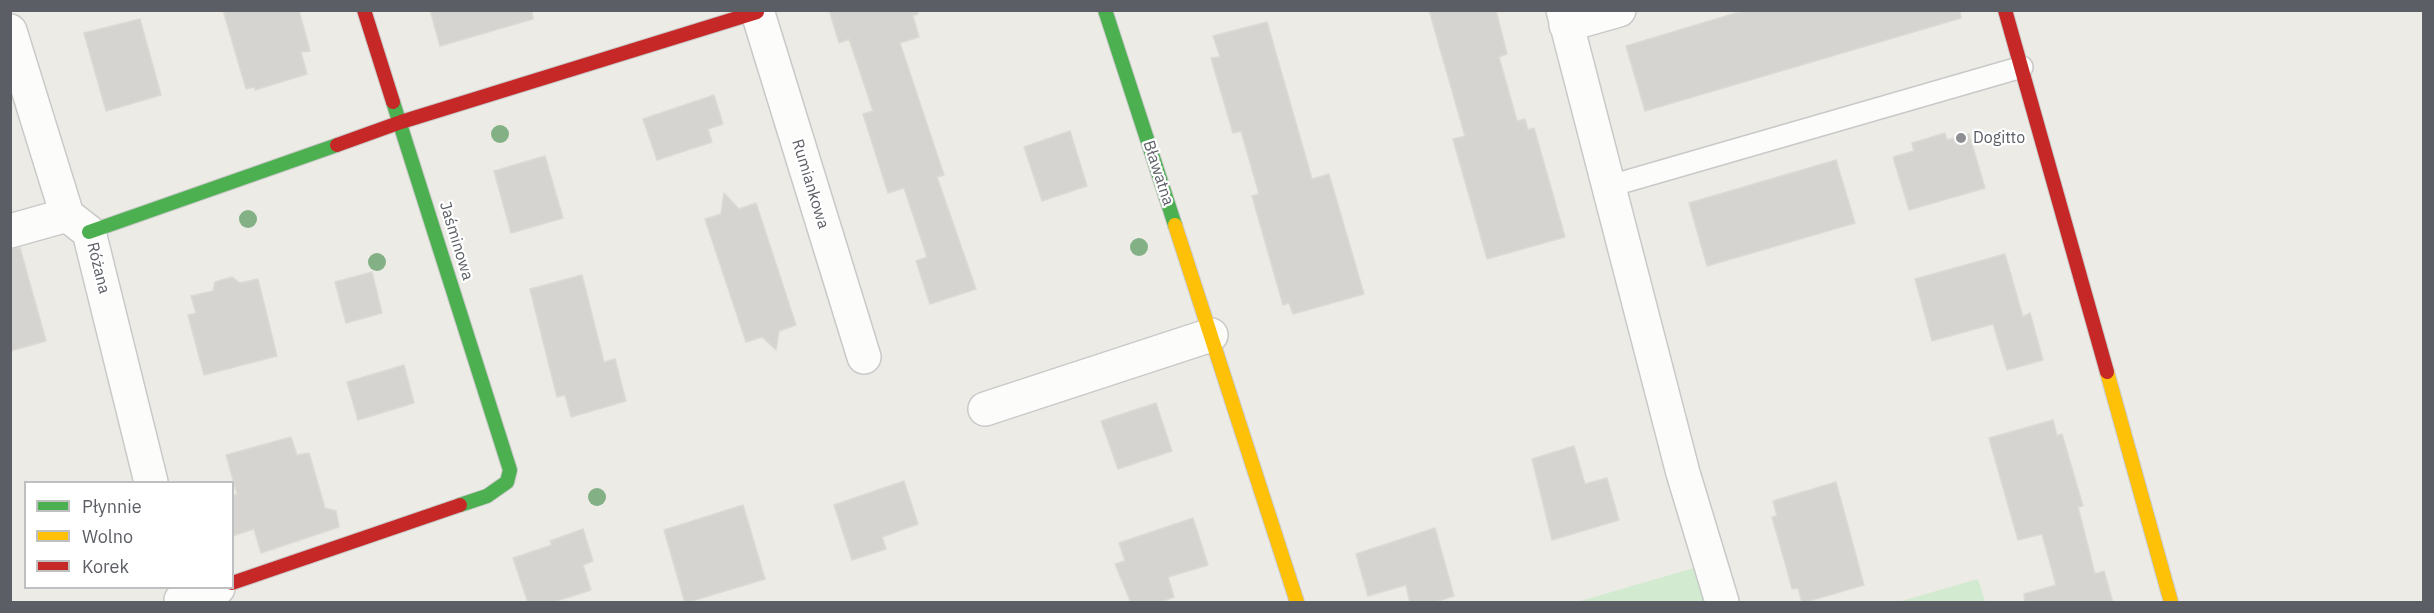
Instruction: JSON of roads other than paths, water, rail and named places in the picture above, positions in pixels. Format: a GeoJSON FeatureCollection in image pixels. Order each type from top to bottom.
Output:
{"type":"FeatureCollection","features":[{"type":"Feature","properties":{"kind":"street","name":"Jaśminowa"},"geometry":{"type":"LineString","coordinates":[[234,582],[487,496],[507,482],[510,470],[364,10]]}},
{"type":"Feature","properties":{"kind":"street","name":"Bławatna"},"geometry":{"type":"LineString","coordinates":[[1105,10],[1297,603]]}},
{"type":"Feature","properties":{"kind":"street"},"geometry":{"type":"LineString","coordinates":[[1619,10],[1564,18],[1610,186],[1683,473],[1722,603]]}},
{"type":"Feature","properties":{"kind":"street"},"geometry":{"type":"LineString","coordinates":[[2005,10],[2171,603]]}},
{"type":"Feature","properties":{"kind":"street"},"geometry":{"type":"LineString","coordinates":[[10,231],[78,223],[757,11]]}},
{"type":"Feature","properties":{"kind":"street","name":"Rumiankowa"},"geometry":{"type":"LineString","coordinates":[[757,11],[864,357]]}},
{"type":"Feature","properties":{"kind":"street","name":"Różana"},"geometry":{"type":"LineString","coordinates":[[10,31],[78,223],[150,481]]}},
{"type":"Feature","properties":{"kind":"street"},"geometry":{"type":"LineString","coordinates":[[985,409],[1211,335]]}},
{"type":"Feature","properties":{"kind":"street"},"geometry":{"type":"LineString","coordinates":[[180,597],[214,589]]}},
{"type":"Feature","properties":{"kind":"lane"},"geometry":{"type":"LineString","coordinates":[[1610,186],[2022,67]]}},
{"type":"Feature","properties":{"kind":"place","name":"Dogitto"},"geometry":{"type":"Point","coordinates":[1961,138]}}]}
